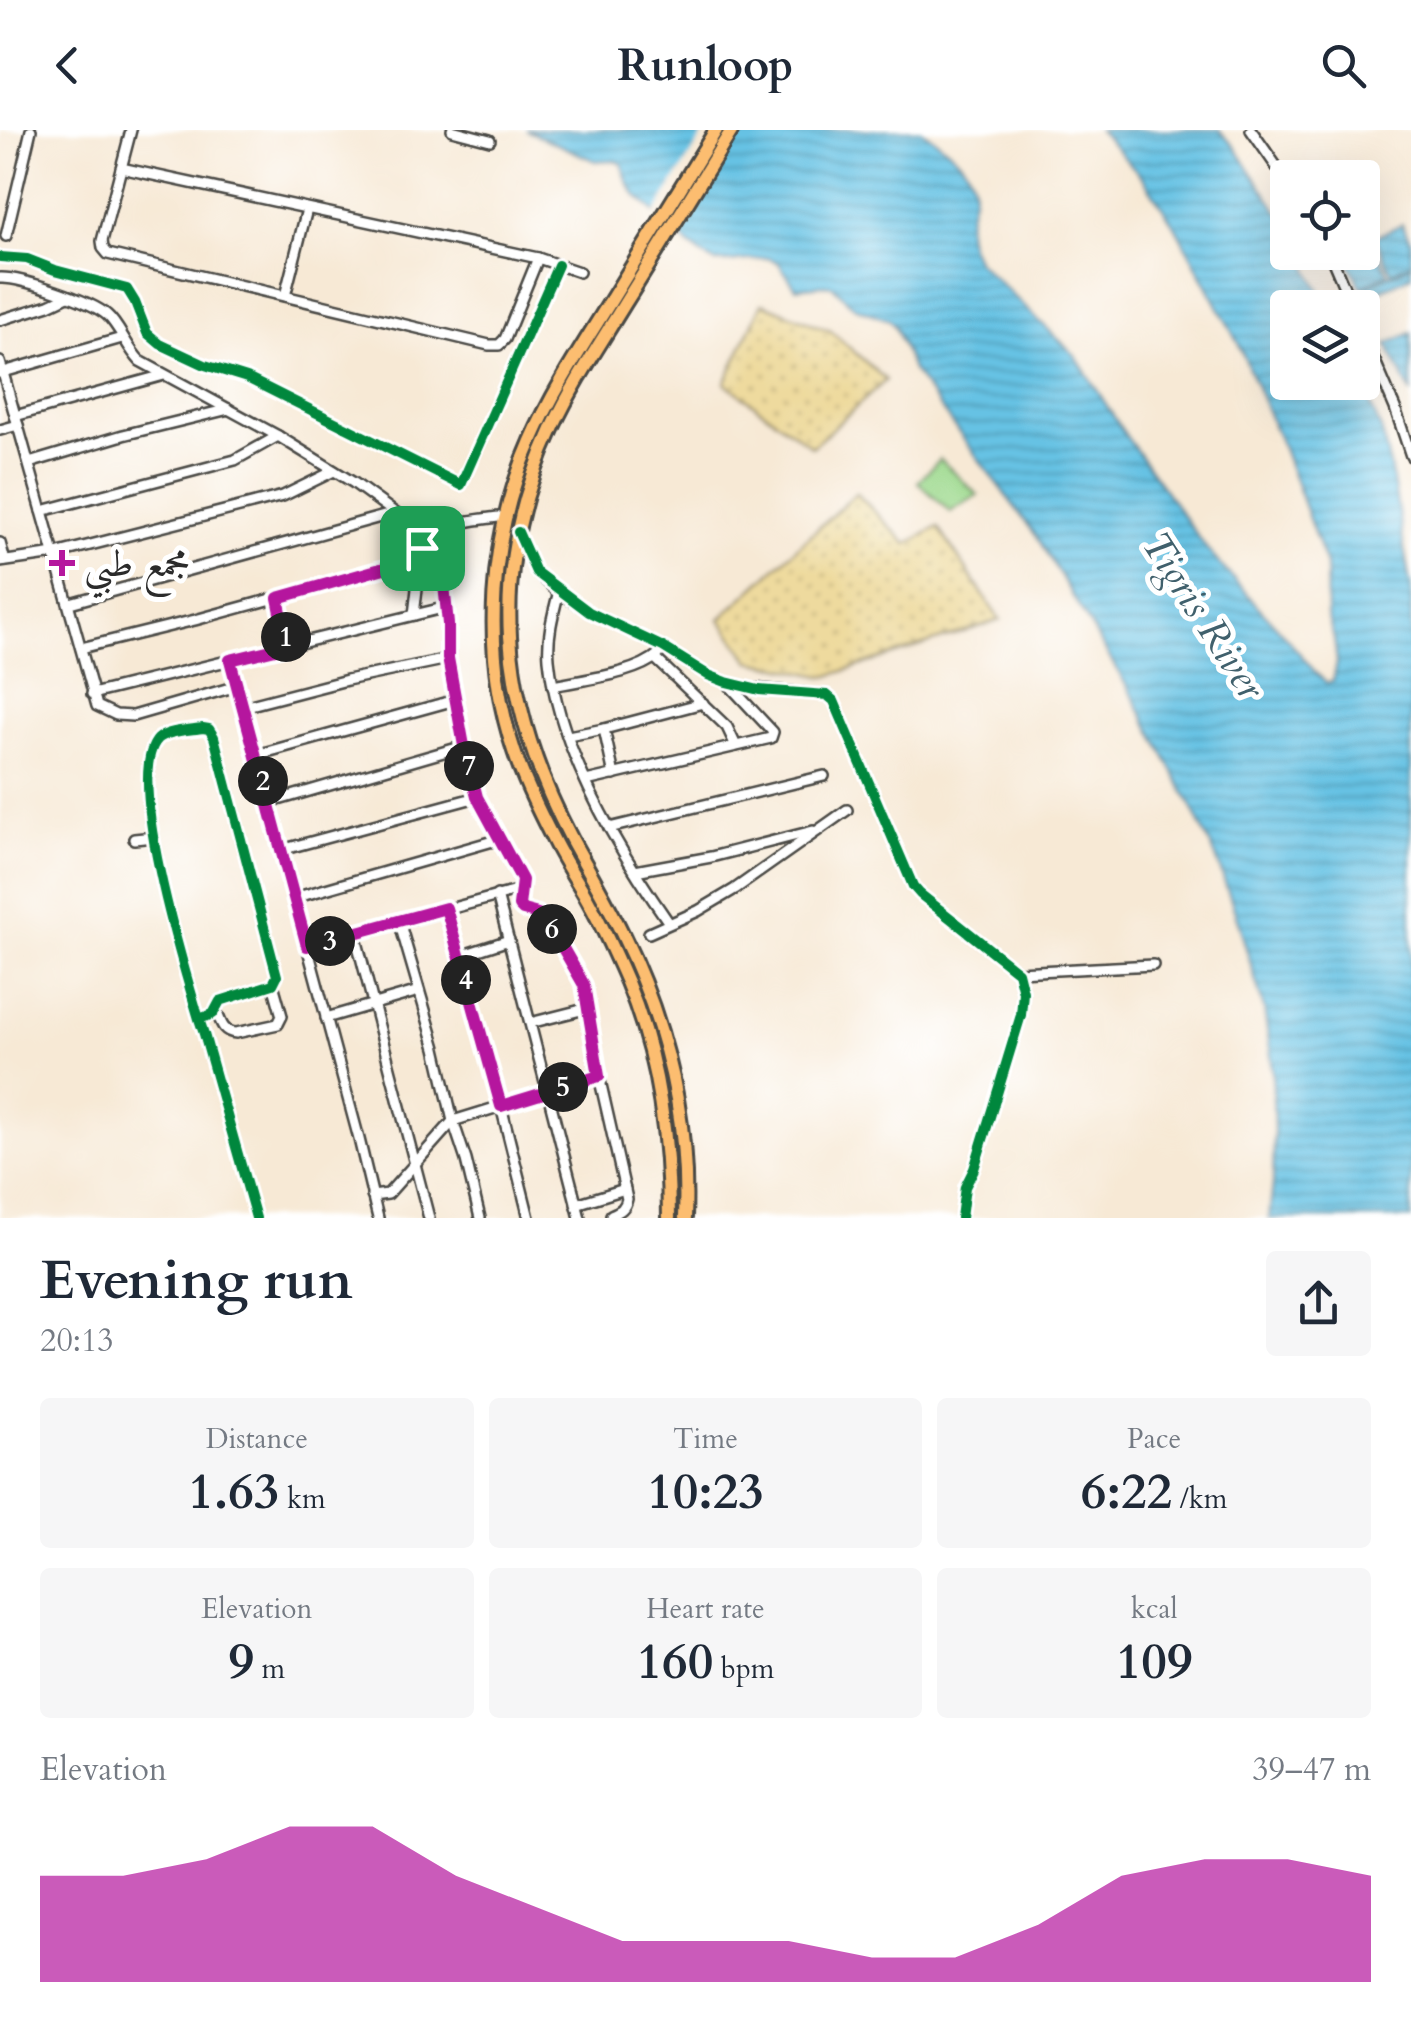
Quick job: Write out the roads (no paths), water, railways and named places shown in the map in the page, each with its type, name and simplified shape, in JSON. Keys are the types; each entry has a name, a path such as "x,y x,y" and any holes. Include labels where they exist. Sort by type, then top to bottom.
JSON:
{"highway":[{"path":"685,1218 680,1114 660,1024 624,936 543,780 522,720 510,627 518,500 530,441 551,400 716,130"},
{"path":"669,1218 664,1130 640,1017 603,931 557,847 514,752 496,664 494,626 507,516 573,387 732,130"}],"street":[{"path":"6,236 31,130"},
{"path":"130,130 102,241 108,254 489,345 499,345 505,339 538,258"},
{"path":"452,130 490,140"},
{"path":"1252,130 1273,160"},
{"path":"121,168 538,258 580,272"},
{"path":"285,296 307,209"},
{"path":"0,257 26,259 127,289 147,333 160,344 247,378 461,485 558,264"},
{"path":"0,278 30,282 107,314 140,361 278,436 431,535"},
{"path":"0,320 50,306 68,296"},
{"path":"122,338 1,369 70,603 92,694 97,706 106,711 133,716 237,686"},
{"path":"1380,373 1411,456"},
{"path":"0,430 17,421 164,375"},
{"path":"28,463 230,409"},
{"path":"42,510 235,460 278,436"},
{"path":"0,544 3,561 54,554 283,496 334,471"},
{"path":"70,603 395,513"},
{"path":"81,648 409,561 431,535 466,522 507,516"},
{"path":"518,532 536,572 589,612 726,682 759,690 827,695 834,701 913,886 1018,972 1023,992 1021,1016 966,1187 961,1218"},
{"path":"422,548 443,575 448,658 477,797 522,880 519,906 548,922 584,985 599,1076 625,1189 626,1206 611,1216"},
{"path":"409,561 417,589 414,615"},
{"path":"560,592 552,620 549,657 568,736 609,828 669,923"},
{"path":"278,598 288,646"},
{"path":"92,694 447,606"},
{"path":"553,686 616,672 655,658 662,647"},
{"path":"243,707 448,658"},
{"path":"655,658 726,726 736,746"},
{"path":"230,660 378,1218"},
{"path":"586,782 772,738 773,732 726,682"},
{"path":"256,754 455,700"},
{"path":"568,736 703,703"},
{"path":"199,1019 213,1014 220,1001 273,984 277,979 214,737 203,728 160,738 155,744 148,783 168,914 256,1218"},
{"path":"604,729 614,775"},
{"path":"268,802 464,746"},
{"path":"609,828 824,776"},
{"path":"281,850 477,797"},
{"path":"649,933 735,889 847,810"},
{"path":"635,871 711,858 821,829"},
{"path":"134,840 154,837"},
{"path":"294,898 500,840"},
{"path":"307,946 520,890"},
{"path":"497,895 580,1218"},
{"path":"446,908 529,1218"},
{"path":"399,921 480,1218"},
{"path":"355,934 429,1218"},
{"path":"460,956 509,940"},
{"path":"1018,972 1153,965"},
{"path":"204,1034 223,1028 236,1033 278,1024 282,1016 273,984"},
{"path":"326,1018 419,991"},
{"path":"530,1022 589,1008"},
{"path":"216,1010 223,1028"},
{"path":"372,1196 388,1194 453,1120 599,1076"},
{"path":"576,1204 625,1189"}],"water":[{"name":"Tigris River","path":"526,130 921,130 930,136 958,158 971,177 974,187 967,230 977,261 1075,355 1126,436 1209,552 1327,683 1333,681 1337,662 1327,615 1326,565 1284,451 1239,345 1176,228 1144,179 1099,130 1219,130 1234,146 1270,199 1270,270 1310,270 1320,290 1270,290 1270,400 1368,400 1382,432 1393,480 1411,590 1411,1218 1269,1218 1273,1184 1272,1062 1264,1009 1216,857 1134,698 1037,537 912,370 895,327 889,320 854,307 833,286 796,288 778,262 768,258 715,262 704,256 635,194 622,164 614,160 595,161"},
{"path":"1402,224 1411,242 1411,263 1391,272 1380,248 1380,235"},
{"path":"1380,258 1388,274 1361,287 1352,270 1380,270"},
{"path":"1411,265 1411,276 1380,290 1364,287"},
{"path":"1411,333 1411,394 1387,344"}],"place":[{"name":"مجمع طبي","path":"62,563"}]}
